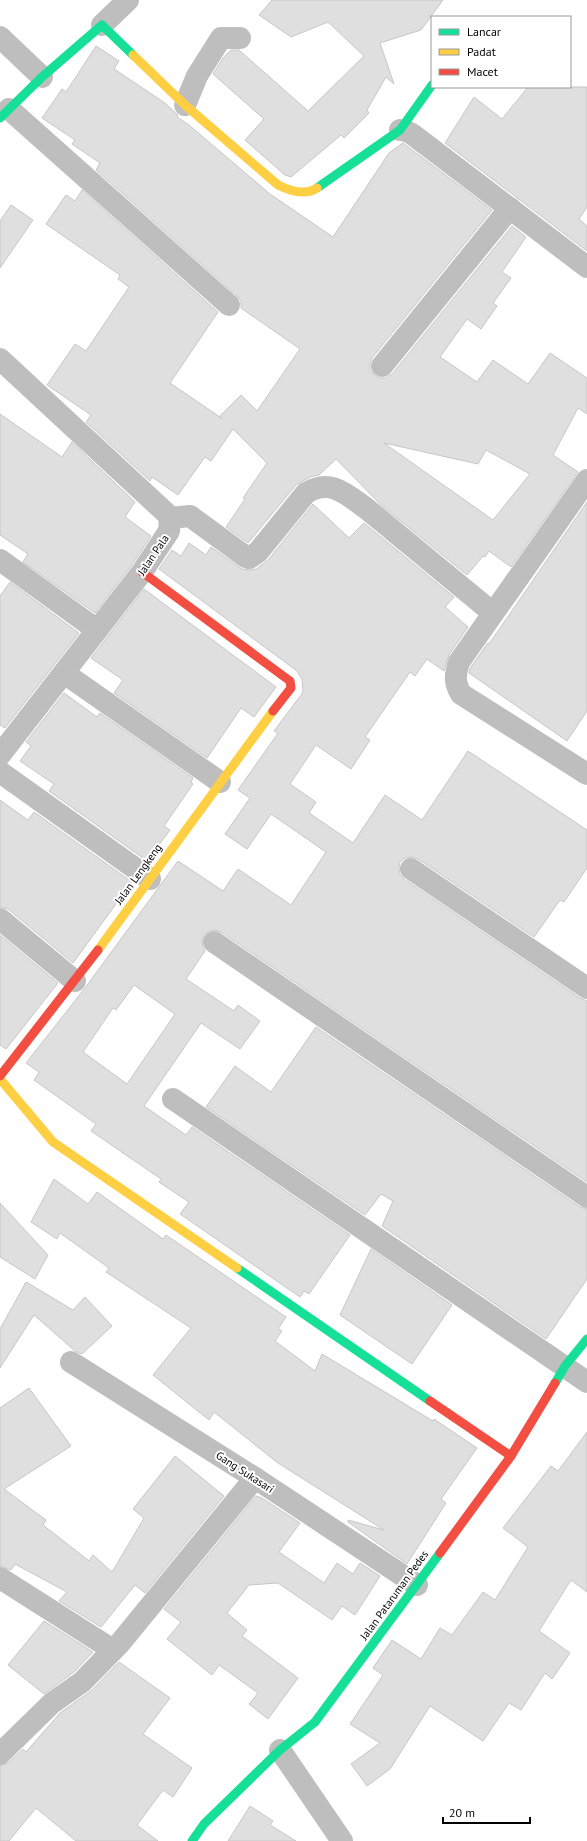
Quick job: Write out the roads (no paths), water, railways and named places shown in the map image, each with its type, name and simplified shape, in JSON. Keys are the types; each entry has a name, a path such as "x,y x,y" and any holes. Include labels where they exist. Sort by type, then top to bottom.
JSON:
{"street":[{"path":"128,0 102,25 42,77 5,113 228,305"},
{"path":"102,25 185,105 278,185 292,192 306,193 315,190 400,130 431,86"},
{"path":"0,37 42,77"},
{"path":"185,105 197,76 221,38 240,38"},
{"path":"400,130 412,134 587,267"},
{"path":"382,366 510,208"},
{"name":"Jalan Pala","path":"0,359 170,518 170,531 142,572 0,755"},
{"path":"584,764 461,694 456,685 455,673 459,662 587,480"},
{"path":"170,518 190,516 249,558 258,552 306,493 316,487 330,486 346,493 367,509 494,613"},
{"path":"0,560 97,630"},
{"name":"Jalan Lengkeng","path":"0,1076 75,981 220,782 291,688 292,684 290,681 142,572"},
{"path":"64,673 220,782"},
{"path":"0,772 150,879"},
{"path":"411,869 587,988"},
{"path":"0,919 75,981"},
{"path":"214,942 587,1197"},
{"path":"0,1079 53,1142 512,1456"},
{"path":"173,1099 587,1382"},
{"name":"Jalan Pataruman Pedes","path":"192,1841 204,1824 280,1750 315,1722 512,1456 565,1366 587,1339"},
{"name":"Gang Sukasari","path":"71,1362 255,1478 417,1585"},
{"path":"0,1754 52,1703 82,1682 112,1650 255,1478"},
{"path":"0,1578 112,1650"},
{"path":"280,1750 342,1841"}]}
